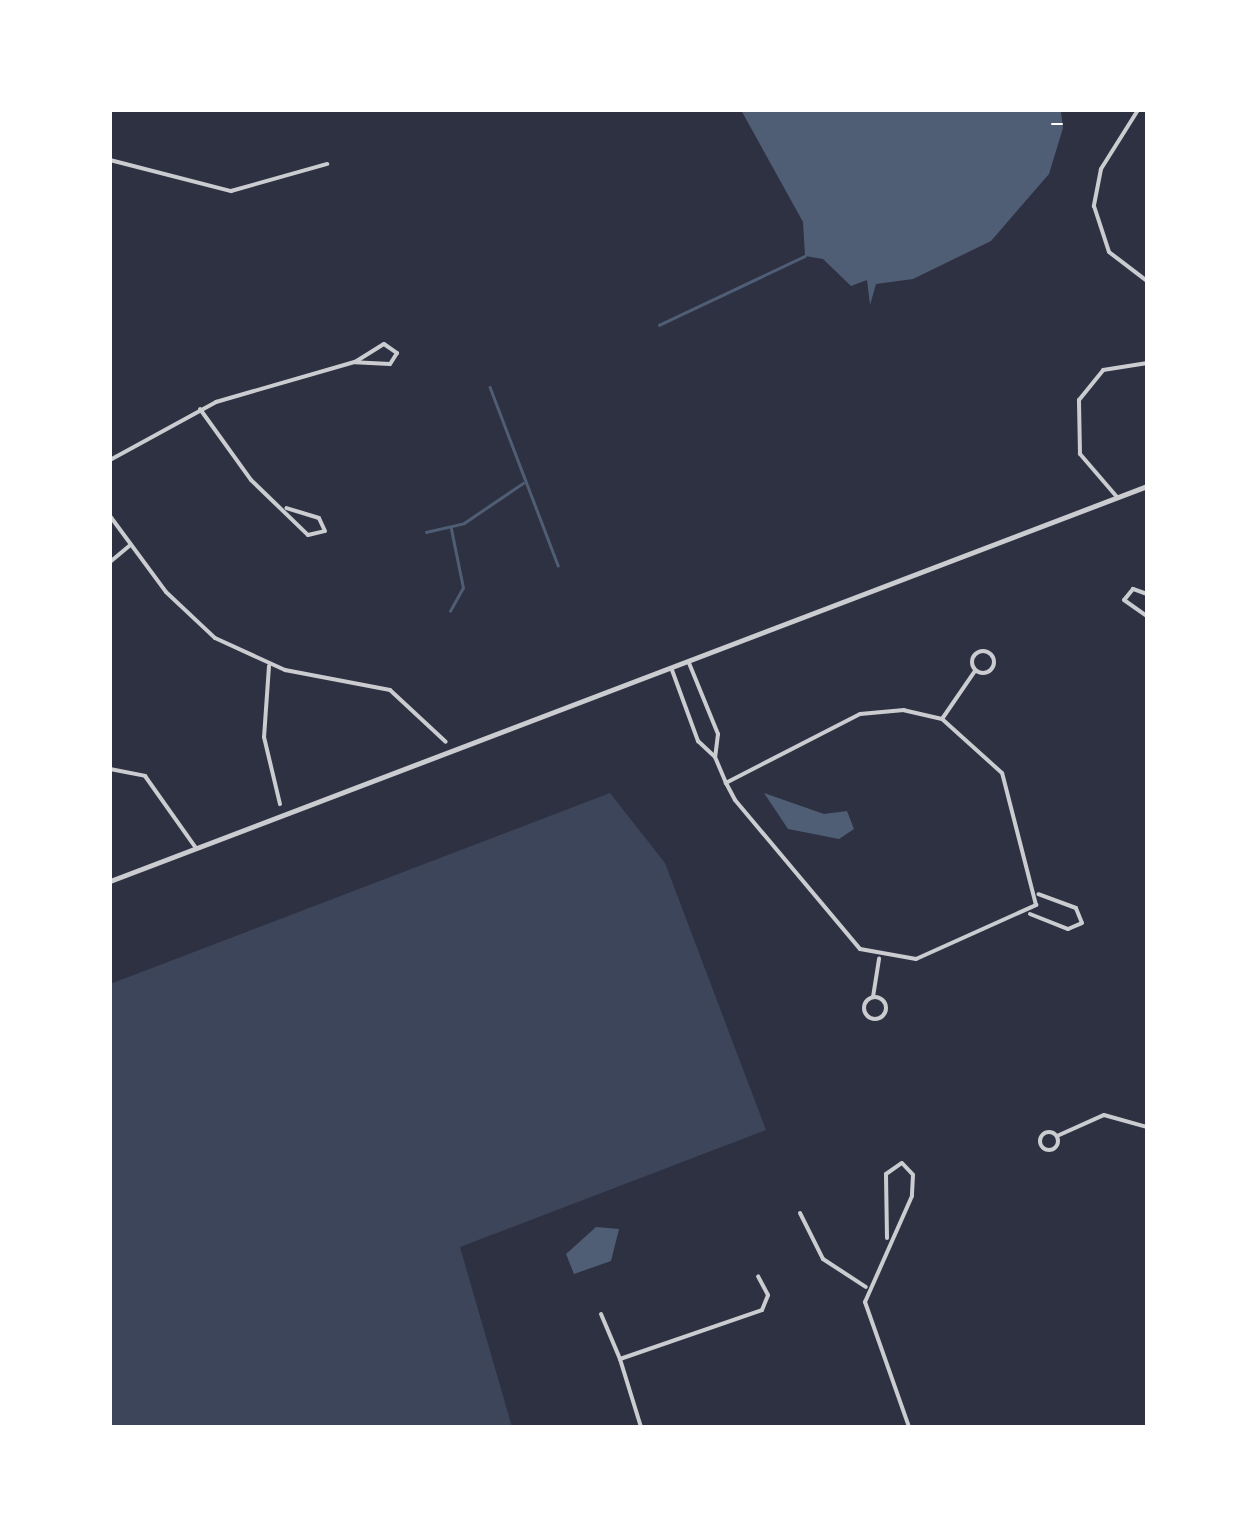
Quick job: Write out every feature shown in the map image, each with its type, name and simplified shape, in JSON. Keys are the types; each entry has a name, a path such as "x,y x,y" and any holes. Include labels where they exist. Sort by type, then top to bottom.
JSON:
{"street":[{"path":"1138,110 1101,169 1094,206 1109,252 1147,281"},
{"path":"110,160 231,192 327,164"},
{"path":"110,460 200,409 355,362 384,344 397,353 386,365 355,362"},
{"path":"1116,498 1080,454 1079,400 1103,370 1146,364"},
{"path":"200,409 251,480 286,508 308,535 325,530 320,518 286,508"},
{"path":"110,881 689,664 1147,486"},
{"path":"110,516 129,546 205,631 269,665 390,690 446,742"},
{"path":"110,562 129,546"},
{"path":"1147,594 1134,589 1124,600 1147,616"},
{"path":"942,719 975,670 974,655 990,654 991,669 975,670"},
{"path":"689,664 718,734 716,757 726,783 848,939 878,958 916,959 1030,914 1068,930 1082,922 1076,908 1038,894"},
{"path":"269,665 264,737 280,804"},
{"path":"672,670 698,741 716,757"},
{"path":"726,783 785,761 855,716 900,710 942,719 1002,773 1038,894 1030,914"},
{"path":"110,769 145,776 196,848"},
{"path":"873,997 885,1008 874,1018 864,1008 873,997 878,958"},
{"path":"1057,1136 1101,1115 1146,1124"},
{"path":"887,1238 886,1174 902,1163 914,1188 866,1287 875,1349 909,1427"},
{"path":"800,1212 824,1259 866,1287"},
{"path":"620,1359 762,1310 768,1295 758,1276"},
{"path":"601,1314 620,1359 640,1427"}],"path":[{"path":"1052,124 1062,124"}],"shaded area":[{"path":"741,110 1044,110 1061,112 1063,128 1049,174 991,241 913,279 876,284 870,305 867,280 851,286 823,259 805,256 803,222"},
{"path":"610,793 665,863 766,1130 460,1247 512,1427 110,1427 110,984"},
{"path":"764,793 824,814 847,811 854,829 839,839 788,829"},
{"path":"596,1227 619,1229 611,1261 574,1274 566,1254"}],"waterway":[{"path":"659,325 805,256"},
{"path":"490,387 558,565"},
{"path":"426,532 464,523 523,483"},
{"path":"450,611 463,588 451,529"}]}
